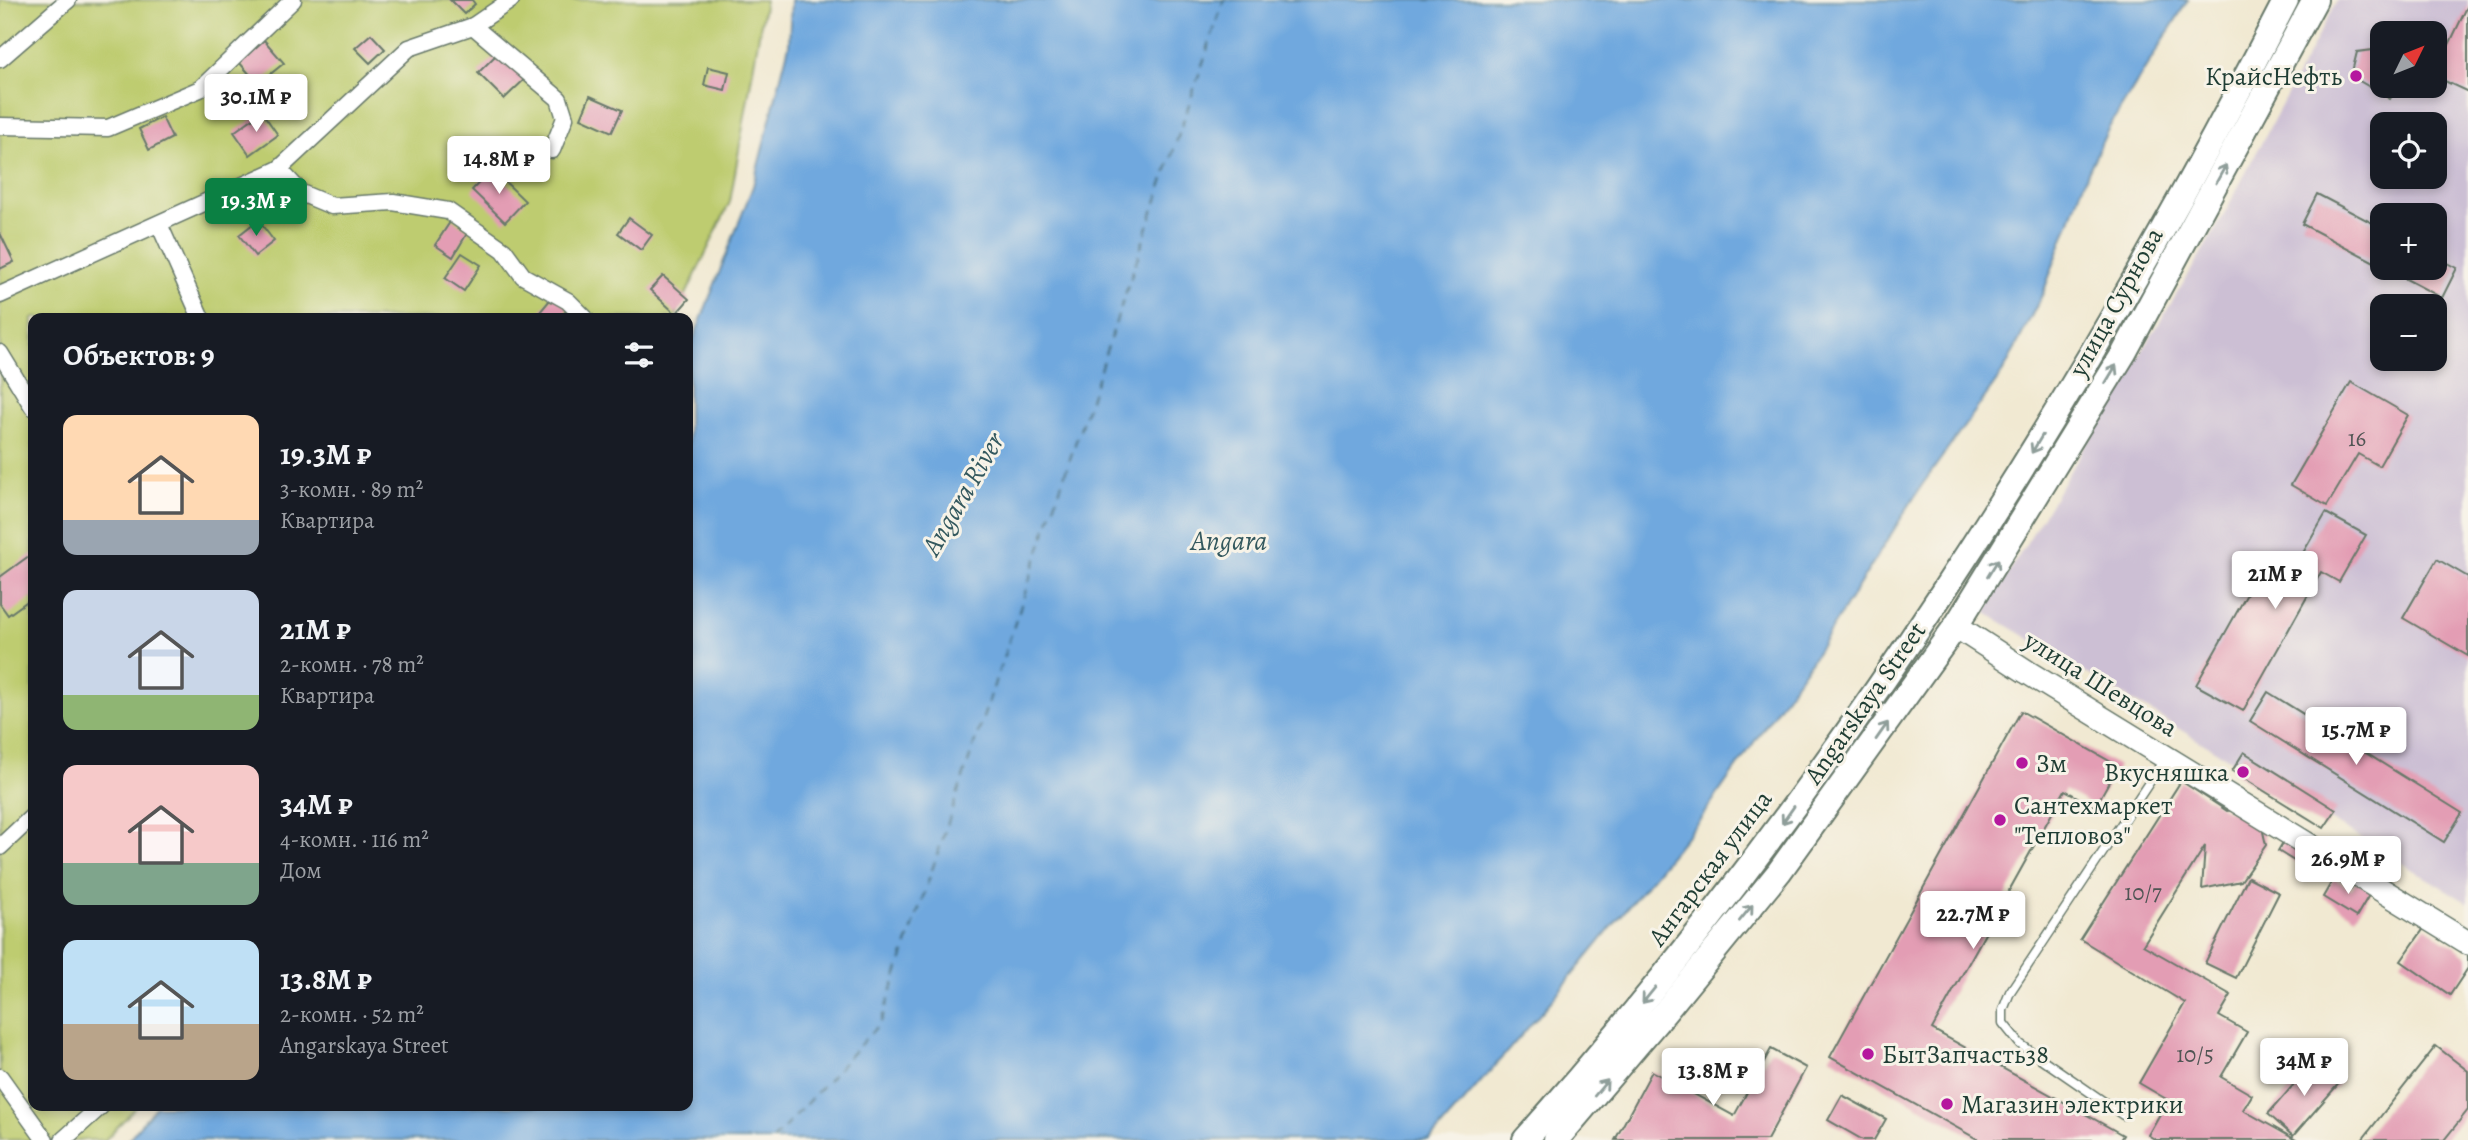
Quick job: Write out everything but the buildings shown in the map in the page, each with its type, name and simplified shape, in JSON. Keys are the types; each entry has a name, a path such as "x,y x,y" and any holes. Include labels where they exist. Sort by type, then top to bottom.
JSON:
{"main road":[{"name":"улица Сурнова","path":"1926,619 2097,346 2239,91 2286,0"},
{"name":"улица Сурнова","path":"1956,626 2124,352 2315,0"},
{"name":"Ангарская улица","path":"1525,1140 1647,997 1754,863 1926,619"},
{"name":"улица Шевцова","path":"1956,626 2166,758 2467,940"},
{"name":"Angarskaya Street","path":"1560,1139 1779,872 1956,626"}],"street":[{"path":"0,59 68,0"},
{"path":"0,126 108,128 200,89 293,0"},
{"path":"0,295 279,169 409,48 473,26 511,0"},
{"path":"473,26 559,99 565,118 552,150"},
{"path":"279,169 301,193 332,206 393,202 448,211 504,250 523,276 568,301 580,313"},
{"path":"159,224 199,313"},
{"path":"0,353 28,399"},
{"path":"0,847 28,821"},
{"path":"0,1077 45,1140"},
{"path":"63,1140 96,1111"}],"lane":[{"path":"2123,1115 2020,1044 2003,1023 2003,1010 2010,992 2166,758"}],"shaded area":[{"path":"2337,0 2468,0 2468,903 1985,612 2216,229"}],"green space":[{"path":"0,0 765,0 730,202 677,313 28,313 28,1111 132,1111 105,1140 0,1140"}],"water":[{"name":"Angara","path":"791,0 2188,0 2108,129 2088,172 2043,293 2003,372 1922,485 1815,655 1701,818 1547,1006 1430,1140 128,1140 152,1111 693,1111 693,340 753,186 789,45"}],"ferry route":[{"path":"773,1140 881,1022 1224,0"}],"place":[{"name":"КрайсНефть","path":"2356,76"},
{"name":"Зм","path":"2022,763"},
{"name":"Вкусняшка","path":"2243,772"},
{"name":"Сантехмаркет \"Тепловоз\"","path":"2000,820"},
{"name":"БытЗапчасть38","path":"1868,1054"},
{"name":"Магазин электрики","path":"1947,1104"}],"water label":[{"name":"Angara River","path":"963,494"}]}
